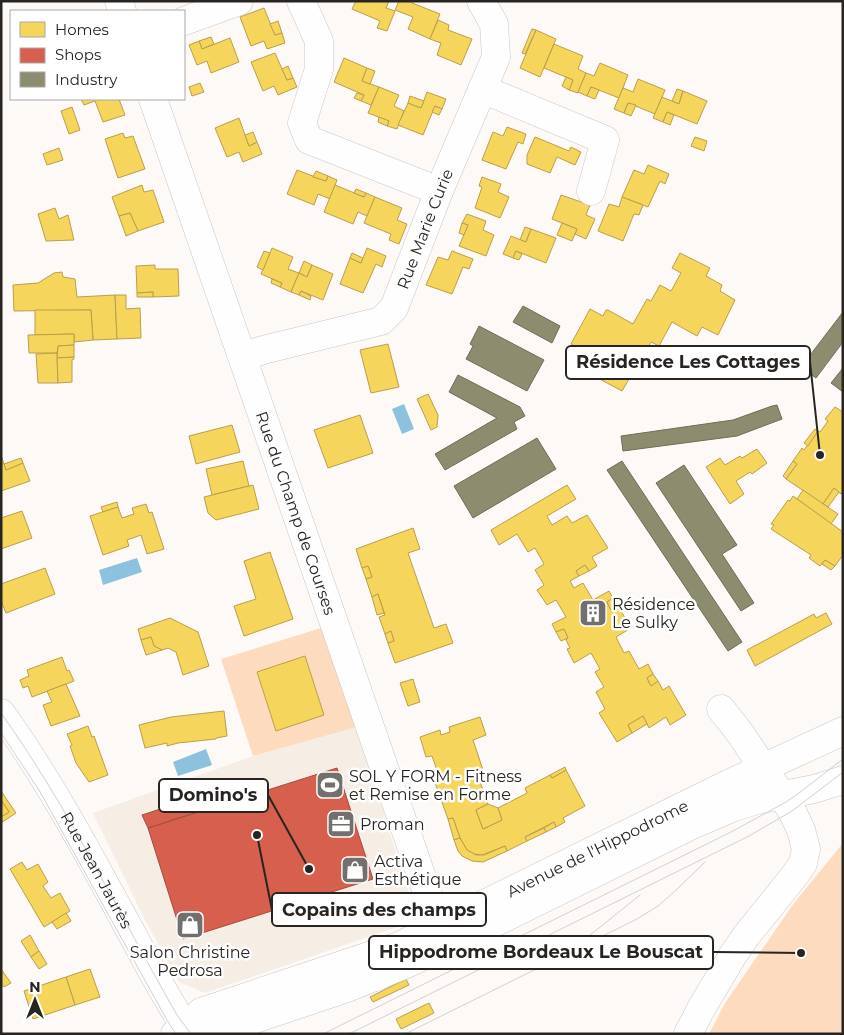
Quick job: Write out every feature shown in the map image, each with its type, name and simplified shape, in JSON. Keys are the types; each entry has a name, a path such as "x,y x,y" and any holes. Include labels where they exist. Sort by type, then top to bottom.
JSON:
{"street":[{"path":"185,21 239,1"},
{"path":"301,1 320,41 320,69 302,123 309,140 439,191"},
{"name":"Rue Marie Curie","path":"242,357 263,350 381,321 394,308 439,191 496,57 494,24 481,1"},
{"path":"482,89 605,140 591,191"},
{"name":"Rue du Champ de Courses","path":"153,100 440,926"},
{"path":"688,1034 733,955 803,863 806,849 801,830 792,811 740,733 721,709"},
{"name":"Rue Jean Jaurès","path":"1,713 48,783 167,998 194,1033"},
{"name":"Avenue de l'Hippodrome","path":"194,1033 201,1012 399,946 689,803 843,731"},
{"name":"Avenue de l'Hippodrome","path":"194,1033 347,988 376,977 472,934 690,826 734,807 756,800 814,789 843,780"},
{"path":"376,977 437,938 440,934 440,926 449,931 472,934"}],"shaded area":[{"path":"322,628 357,727 253,756 221,659"},
{"path":"357,727 410,897 397,927 205,993 179,982 146,922 93,813 253,756"},
{"path":"843,843 843,1034 709,1034 725,1003 794,903"}],"water":[{"path":"404,404 414,429 402,434 392,409"},
{"path":"137,558 142,572 103,585 99,570"},
{"path":"206,749 212,765 178,776 173,762"}],"building: Homes":[{"path":"356,1 389,1 386,8 395,11 387,31 377,28 380,21 352,9"},
{"path":"399,1 412,1 412,3 440,14 430,39 408,29 413,17 395,10"},
{"path":"264,8 275,35 282,33 285,43 267,49 264,41 251,46 240,17"},
{"path":"438,20 449,25 448,30 472,39 461,65 437,55 441,43 430,39"},
{"path":"278,21 282,33 275,35 270,24"},
{"path":"532,29 536,30 525,54 522,53"},
{"path":"536,30 556,39 540,77 520,68"},
{"path":"211,37 214,44 202,49 199,41"},
{"path":"230,38 239,62 211,73 207,61 197,65 189,45 199,41 202,49"},
{"path":"554,44 583,56 578,69 586,73 578,93 569,90 573,80 544,68"},
{"path":"275,53 287,80 293,78 297,87 278,95 274,86 263,91 251,62"},
{"path":"344,58 367,68 362,81 379,87 371,105 361,101 364,95 334,82"},
{"path":"600,63 628,75 619,98 591,87 587,96 578,92 586,73 594,76"},
{"path":"288,66 293,78 287,80 282,69"},
{"path":"367,68 375,71 370,84 362,81"},
{"path":"566,77 573,80 569,90 562,86"},
{"path":"638,79 665,90 655,114 628,103 624,113 614,109 623,88 633,92"},
{"path":"200,83 204,92 192,96 189,87"},
{"path":"379,87 399,95 394,106 404,111 397,129 387,126 389,121 368,113"},
{"path":"591,87 599,90 595,99 587,96"},
{"path":"677,89 683,91 679,104 672,101"},
{"path":"683,91 707,101 697,124 667,112 663,122 653,118 662,97 679,104"},
{"path":"427,92 446,99 442,109 435,106 423,135 398,125 408,103 421,108"},
{"path":"357,93 364,95 361,101 354,98"},
{"path":"410,96 424,101 421,108 408,103"},
{"path":"82,100 119,100 125,115 103,122 95,101 84,105"},
{"path":"628,103 636,105 631,116 624,113"},
{"path":"435,106 442,109 439,115 432,112"},
{"path":"72,107 80,130 69,134 61,111"},
{"path":"667,112 674,115 670,125 663,122"},
{"path":"379,117 389,121 387,126 378,122"},
{"path":"239,118 249,146 257,142 262,154 243,162 239,152 227,157 215,128"},
{"path":"507,127 526,134 523,144 518,142 506,169 482,160 493,132 503,136"},
{"path":"253,132 257,142 249,146 245,135"},
{"path":"123,133 125,138 133,136 145,169 118,178 105,139"},
{"path":"535,137 569,151 571,147 581,152 575,165 557,157 550,173 527,164 527,155"},
{"path":"695,137 707,141 704,151 691,146"},
{"path":"59,148 63,160 47,165 43,154"},
{"path":"648,165 669,174 665,184 660,181 648,207 622,197 634,170 644,174"},
{"path":"297,170 326,181 328,176 337,180 330,199 318,194 314,205 287,194"},
{"path":"316,171 328,176 326,181 313,177"},
{"path":"482,177 501,184 498,192 509,197 500,218 475,208 482,187 479,186"},
{"path":"142,185 144,192 153,190 164,222 138,231 130,213 119,216 112,197"},
{"path":"335,185 364,197 366,193 375,197 367,216 358,212 353,224 324,212"},
{"path":"356,189 366,193 364,197 354,193"},
{"path":"561,195 590,205 586,215 595,219 586,239 575,234 577,229 552,219"},
{"path":"375,197 402,208 397,220 407,224 399,244 389,240 391,234 364,223"},
{"path":"622,197 643,205 639,215 634,214 623,241 598,231 609,204 619,207"},
{"path":"55,208 59,219 68,215 74,240 46,241 38,214"},
{"path":"130,213 138,231 126,236 119,216"},
{"path":"467,214 486,221 483,230 494,235 486,256 459,246 468,225 462,223"},
{"path":"462,223 468,225 464,235 459,233"},
{"path":"562,223 577,229 572,241 557,235"},
{"path":"525,227 531,229 526,242 520,240"},
{"path":"531,229 556,238 546,263 516,251 513,258 503,254 511,236 526,242"},
{"path":"272,248 293,257 288,269 299,273 291,292 280,287 282,283 261,274"},
{"path":"367,248 386,256 382,267 376,264 363,293 340,284 350,258 361,263"},
{"path":"264,251 270,253 263,270 257,267"},
{"path":"452,251 473,259 469,269 463,267 452,294 426,285 438,257 448,260"},
{"path":"516,251 522,254 519,260 513,258"},
{"path":"352,253 363,258 361,263 350,258"},
{"path":"680,253 710,268 706,276 722,285 720,291 735,300 718,335 702,327 697,336 672,322 659,346 651,342 641,360 633,355 625,369 632,374 622,391 596,377 602,364 595,360 592,365 583,360 587,353 571,344 590,309 603,316 606,310 608,310 633,324 647,299 651,301 660,285 671,291 681,273 672,268"},
{"path":"304,261 312,265 307,277 299,273"},
{"path":"155,265 155,269 178,269 179,296 153,297 153,292 137,293 136,266"},
{"path":"312,265 333,274 323,300 301,291 299,295 291,292 299,273 307,277"},
{"path":"62,272 63,277 75,279 77,297 115,295 117,339 93,340 91,310 14,311 13,285 38,283 54,273"},
{"path":"272,279 282,283 280,287 271,283"},
{"path":"301,291 311,296 310,300 299,295"},
{"path":"153,292 153,297 137,297 137,293"},
{"path":"115,295 126,295 126,309 140,308 141,338 117,339"},
{"path":"35,310 91,310 93,340 74,342 74,334 35,335"},
{"path":"74,334 74,345 58,346 57,353 29,353 28,335"},
{"path":"388,344 399,387 371,393 360,350"},
{"path":"74,345 74,357 57,358 58,346"},
{"path":"57,353 58,383 38,383 36,354"},
{"path":"74,357 72,360 72,382 58,383 57,358"},
{"path":"428,394 438,415 437,427 431,430 417,399"},
{"path":"835,407 843,412 843,491 841,494 834,488 823,504 786,479 797,464 793,461 802,448 804,450 818,431 820,432 828,421 825,419"},
{"path":"360,415 373,453 328,468 314,430"},
{"path":"232,425 240,452 196,464 189,436"},
{"path":"815,429 818,431 808,446 804,443"},
{"path":"757,449 767,463 752,474 750,472 736,481 744,494 730,504 706,467 720,458 725,465"},
{"path":"1,455 6,470 23,463 30,481 1,491"},
{"path":"21,458 23,463 6,470 4,464"},
{"path":"243,461 249,486 212,495 206,469"},
{"path":"793,461 797,464 786,479 783,476"},
{"path":"253,485 259,509 216,520 208,513 204,497"},
{"name":"Résidence Le Sulky","path":"567,485 576,499 547,516 552,525 567,516 572,523 587,515 608,548 592,557 597,566 589,571 585,565 576,571 579,576 570,581 574,588 583,583 593,600 609,591 613,598 607,602 611,610 618,606 631,628 616,637 624,653 629,651 639,669 648,664 653,674 647,678 651,686 658,681 663,690 669,686 686,715 670,725 666,717 649,728 643,716 628,725 632,733 617,742 599,713 605,709 596,692 604,687 595,672 600,669 591,653 574,663 567,649 570,648 564,629 556,632 552,624 566,617 556,600 547,605 537,590 544,585 535,570 544,564 535,548 528,552 517,534 499,545 491,530"},
{"path":"834,488 839,492 828,507 823,504"},
{"path":"803,490 838,514 831,524 797,499"},
{"path":"793,496 843,532 843,555 835,566 825,560 820,566 809,558 811,555 771,529 774,525 771,524"},
{"path":"117,502 118,507 103,512 101,507"},
{"path":"146,504 149,513 152,512 164,549 147,554 141,535 127,540 129,546 103,555 90,516 118,507 122,518 134,514 132,508"},
{"path":"22,511 32,538 1,549 1,518"},
{"path":"413,528 420,549 408,553 434,628 446,624 453,643 395,663 388,643 394,641 391,631 385,634 379,617 385,615 378,594 372,597 366,579 372,577 368,566 362,568 356,549"},
{"path":"270,552 293,619 244,636 234,606 256,599 244,561"},
{"path":"825,560 835,566 831,570 822,564"},
{"path":"585,565 589,571 579,576 576,571"},
{"path":"368,566 372,577 366,579 362,568"},
{"path":"45,568 55,594 6,613 1,601 1,584"},
{"path":"378,594 384,613 377,615 372,597"},
{"path":"613,598 618,606 611,610 607,602"},
{"path":"826,613 832,624 755,666 747,650 814,614 816,618"},
{"path":"170,618 198,632 209,666 183,675 176,652 168,648 162,650 154,646 151,637 141,640 138,629"},
{"path":"564,629 568,638 561,641 556,632"},
{"path":"391,631 394,641 388,643 385,634"},
{"path":"151,637 154,646 162,650 146,655 141,640"},
{"path":"305,656 324,715 276,731 257,672"},
{"path":"62,657 67,671 69,670 74,681 32,697 28,686 23,688 20,680 29,676 27,670"},
{"path":"653,674 658,681 651,686 647,678"},
{"path":"413,679 420,702 408,706 400,683"},
{"path":"66,684 80,716 51,726 43,705 52,702 47,691"},
{"path":"224,711 227,736 167,746 167,743 145,748 139,725 171,717"},
{"path":"643,716 647,724 632,733 628,725"},
{"path":"480,717 486,735 473,740 484,773 478,776 488,804 476,810 483,829 502,820 498,808 527,793 525,788 550,775 552,778 566,770 585,806 563,818 565,822 556,827 554,822 525,837 527,841 507,851 505,846 482,855 474,854 467,850 460,838 453,818 448,819 434,780 440,779 432,756 426,757 420,737 440,730 441,735 450,732 449,727"},
{"path":"88,726 92,737 94,736 108,775 89,782 76,763 70,746 72,745 67,734"},
{"path":"565,767 566,770 552,778 550,775"},
{"path":"1,791 16,813 1,823 1,817 9,812 1,800"},
{"path":"1,800 9,812 1,817"},
{"path":"488,804 498,808 502,820 483,829 476,810"},
{"path":"453,818 460,838 454,840 448,819"},
{"path":"554,822 556,827 546,832 544,828"},
{"path":"544,828 546,832 527,841 525,837"},
{"path":"460,838 467,850 476,855 484,855 505,846 507,851 483,862 472,861 462,856 458,851 454,840"},
{"path":"22,862 27,870 38,864 48,882 43,886 51,898 60,893 70,911 44,927 10,869"},
{"path":"66,913 71,921 57,929 52,922"},
{"path":"30,935 39,951 31,957 21,941"},
{"path":"39,951 47,964 39,969 31,957"},
{"path":"1,969 11,983 4,987 1,984"},
{"path":"90,969 100,997 75,1005 66,977"},
{"path":"66,977 75,1005 33,1019 24,991"},
{"path":"406,979 409,985 373,1002 370,997"},
{"path":"429,1003 434,1013 401,1029 396,1019"}],"building: Shops":[{"path":"337,768 373,879 183,939 148,828"},
{"path":"245,781 250,795 148,828 142,815"}],"building: Industry":[{"path":"523,306 560,326 552,343 513,322"},
{"path":"843,312 843,342 816,378 801,367"},
{"path":"479,326 544,360 527,391 466,359 473,346 470,344"},
{"path":"843,368 843,392 831,383"},
{"path":"458,375 520,407 525,416 514,422 517,429 445,470 435,454 497,418 449,392"},
{"path":"777,405 782,419 737,436 623,451 621,436 733,420"},
{"path":"537,438 556,469 473,518 454,486"},
{"path":"622,461 742,642 728,651 607,470"},
{"path":"684,465 737,545 722,554 754,603 741,611 656,483"}],"tram line":[{"path":"1,713 49,786 177,1015 191,1034"},
{"path":"1,733 39,790 176,1034"},
{"path":"323,1034 733,831 786,802 843,759"},
{"path":"349,1034 749,836 792,811 843,772"},
{"path":"405,1034 637,919 658,906 705,862"},
{"path":"584,940 640,895"}],"place":[{"name":"Résidence Les Cottages","path":"820,455"},
{"name":"Résidence Le Sulky","path":"593,613"},
{"name":"SOL Y FORM - Fitness et Remise en Forme","path":"330,785"},
{"name":"Proman","path":"341,824"},
{"name":"Copains des champs","path":"257,835"},
{"name":"Domino's","path":"309,869"},
{"name":"Activa Esthétique","path":"355,870"},
{"name":"Salon Christine Pedrosa","path":"190,925"},
{"name":"Hippodrome Bordeaux Le Bouscat","path":"801,953"}]}
